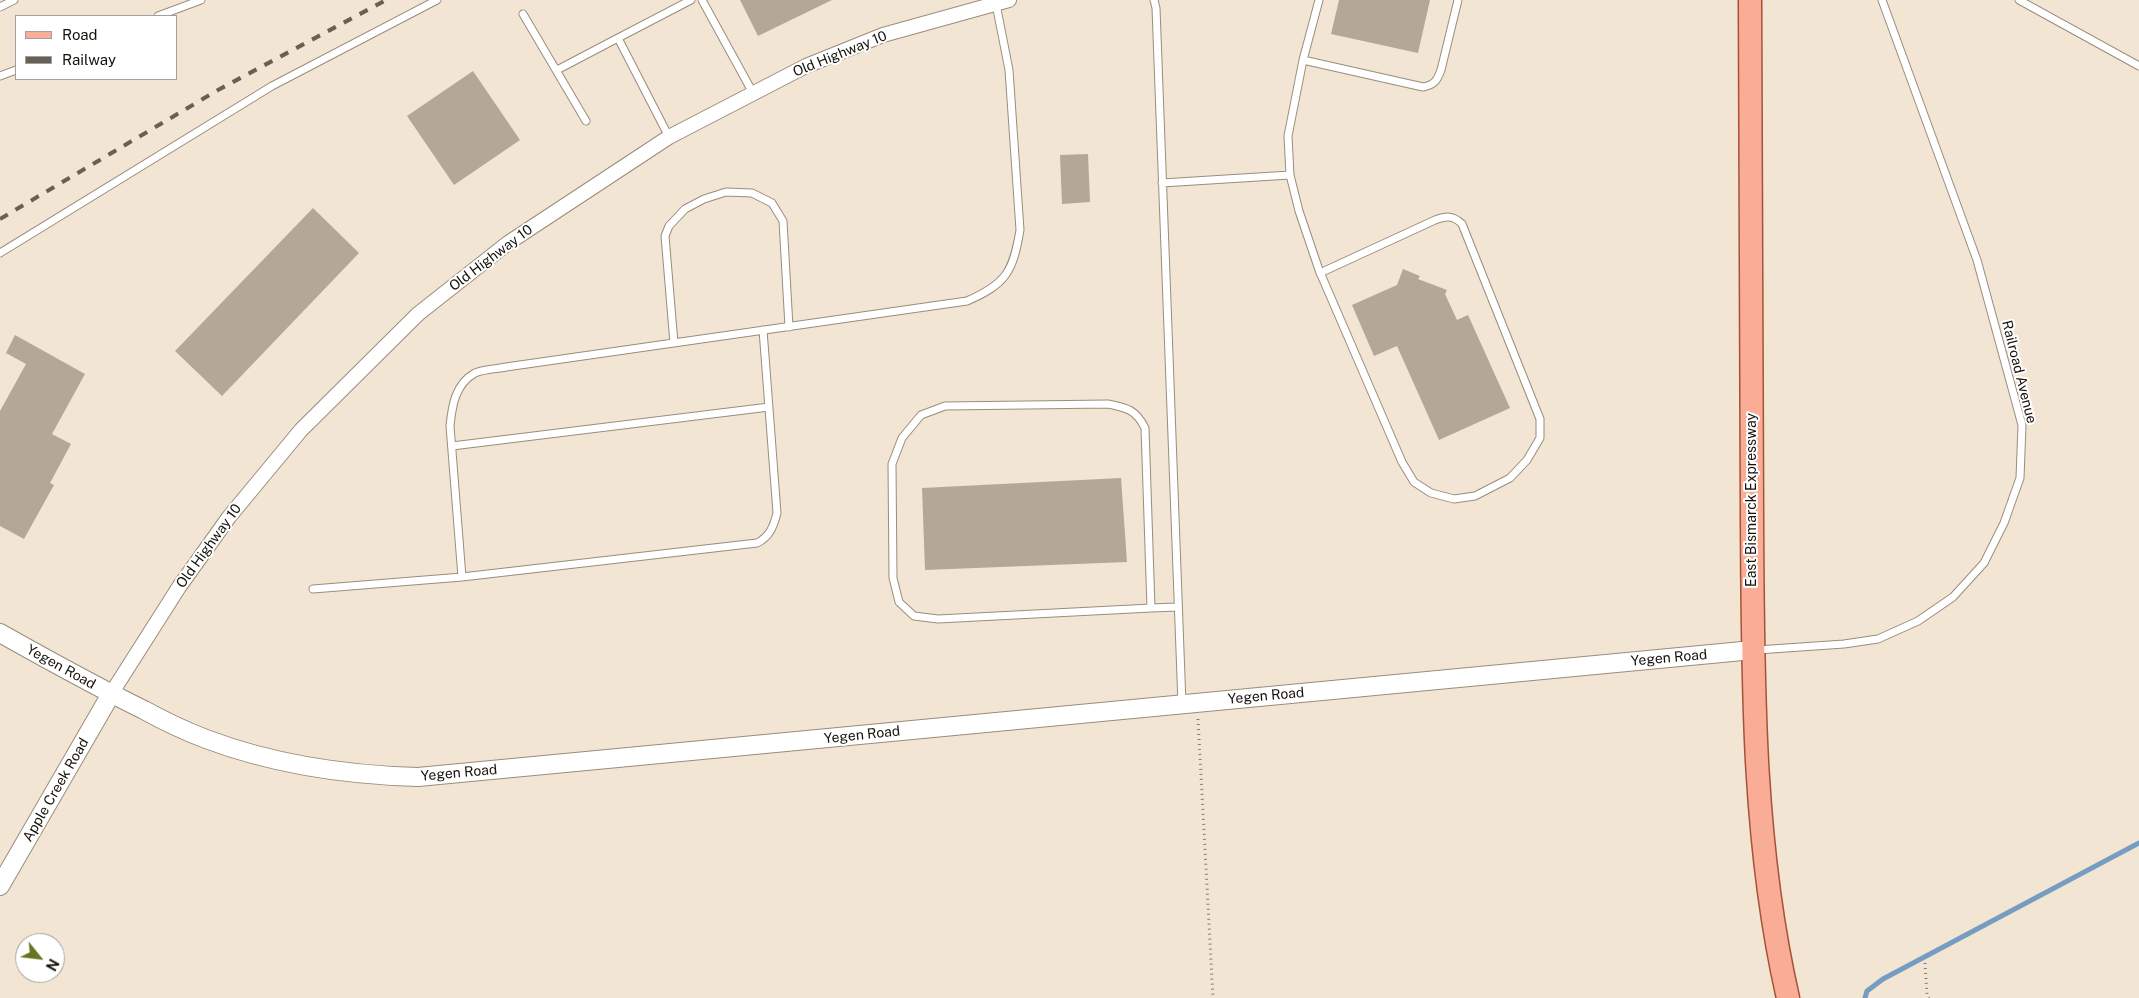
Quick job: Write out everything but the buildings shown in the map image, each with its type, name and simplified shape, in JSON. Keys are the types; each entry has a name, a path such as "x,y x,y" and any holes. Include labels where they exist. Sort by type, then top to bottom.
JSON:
{"main road":[{"name":"East Bismarck Expressway","path":"1750,0 1753,650 1763,837 1772,912 1788,998"}],"street":[{"name":"Old Highway 10","path":"111,694 179,586 229,516 308,423 418,314 501,249 669,137 806,66 883,36 1002,2"},
{"name":"Yegen Road","path":"0,634 111,694 188,732 229,747 293,764 362,774 418,777 1753,650"},
{"name":"Apple Creek Road","path":"0,886 111,694"}],"lane":[{"path":"0,7 14,0"},
{"path":"161,15 201,0"},
{"path":"0,253 272,86 437,0"},
{"path":"557,70 691,0"},
{"path":"702,0 753,93"},
{"path":"1154,0 1156,8 1178,607 1189,703"},
{"path":"1319,0 1303,60 1288,136 1290,175 1299,211 1320,273 1402,462 1414,482 1431,493 1454,499 1475,496 1510,478 1527,460 1540,438 1540,419 1462,224 1452,217 1443,217 1320,273"},
{"path":"1303,60 1423,87 1432,85 1438,80 1458,0"},
{"name":"Railroad Avenue","path":"1753,650 1844,644 1878,639 1918,621 1953,596 1984,563 2004,523 2020,478 2022,425 1977,260 1882,0"},
{"path":"2019,0 2139,66"},
{"path":"462,577 450,426 457,391 476,373 516,365 967,301 990,291 1004,279 1016,254 1020,230 1009,70 1002,2"},
{"path":"523,14 586,121"},
{"path":"618,38 669,137"},
{"path":"0,76 15,70"},
{"path":"1162,183 1290,175"},
{"path":"674,343 665,236 669,226 685,209 704,199 726,192 752,193 772,203 783,222 789,327"},
{"path":"314,589 462,577 757,543 769,534 777,512 763,330"},
{"path":"1151,608 1145,428 1138,415 1125,407 1108,404 945,406 921,415 902,438 892,464 893,578 899,602 914,616 938,619 1178,607"},
{"path":"452,446 769,407"}],"path":[{"path":"1189,703 1213,998"},
{"path":"1925,963 1928,998"}],"waterway":[{"path":"1865,998 1867,991 1883,979 2139,843"}],"railway":[{"path":"0,219 218,90 386,0"}]}
